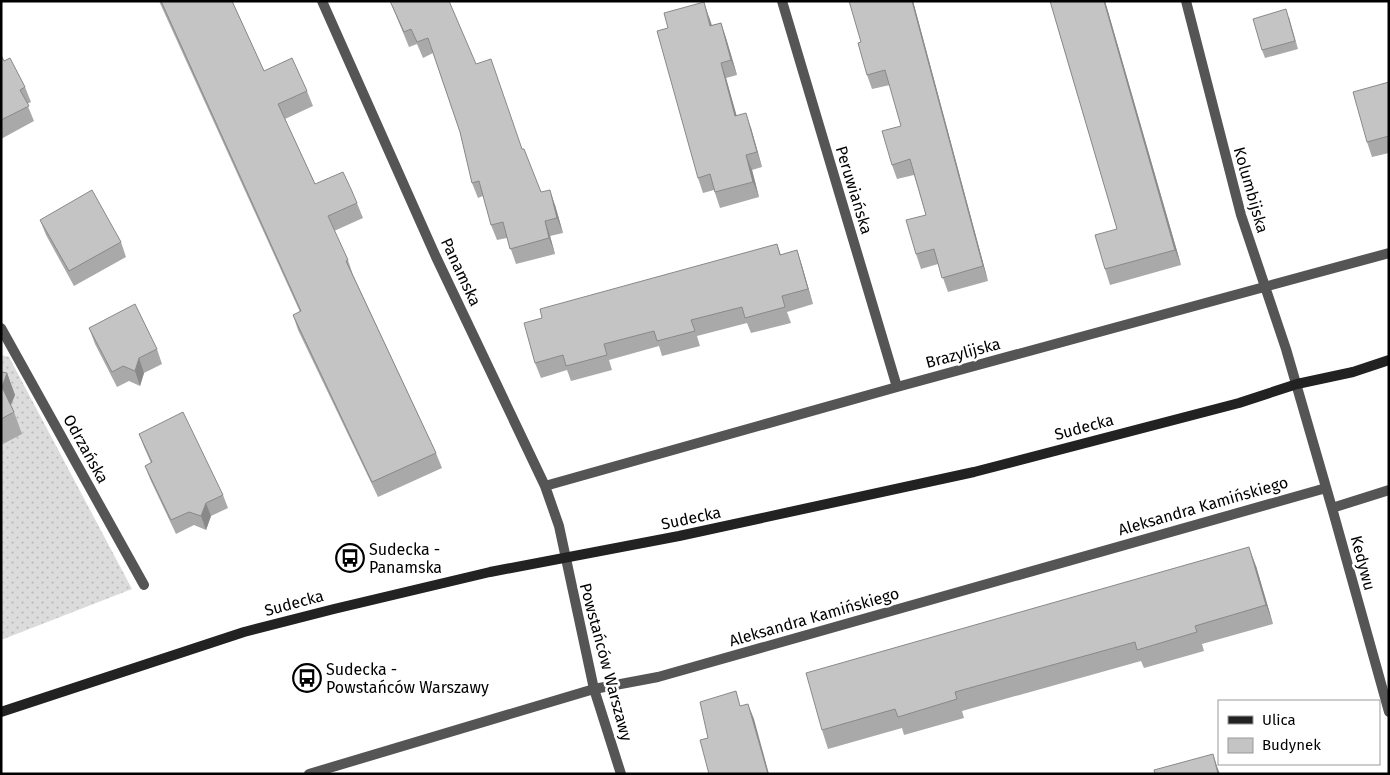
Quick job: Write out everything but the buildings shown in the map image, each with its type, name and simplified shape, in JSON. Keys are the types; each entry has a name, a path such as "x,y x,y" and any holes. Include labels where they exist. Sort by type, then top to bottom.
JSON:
{"street":[{"name":"Panamska","path":"322,1 436,257 546,486 559,526 564,558"},
{"name":"Peruwiańska","path":"782,1 897,387"},
{"name":"Kolumbijska","path":"1186,1 1241,215 1297,384"},
{"name":"Brazylijska","path":"546,486 897,387 1389,253"},
{"name":"Odrzańska","path":"1,328 144,585"},
{"name":"Sudecka","path":"1,712 244,632 490,572 679,536 974,472 1239,403 1297,384 1353,372 1389,360"},
{"path":"1297,384 1332,508 1389,490"},
{"name":"Aleksandra Kamińskiego","path":"309,774 594,689 658,677 1326,488"},
{"name":"Kedywu","path":"1332,508 1389,712"},
{"name":"Powstańców Warszawy","path":"564,558 594,689 621,774"}],"shaded area":[{"path":"1,355 9,357 132,589 1,640"}],"place":[{"name":"Sudecka - Panamska","path":"350,558"},
{"name":"Sudecka - Powstańców Warszawy","path":"307,678"}]}
